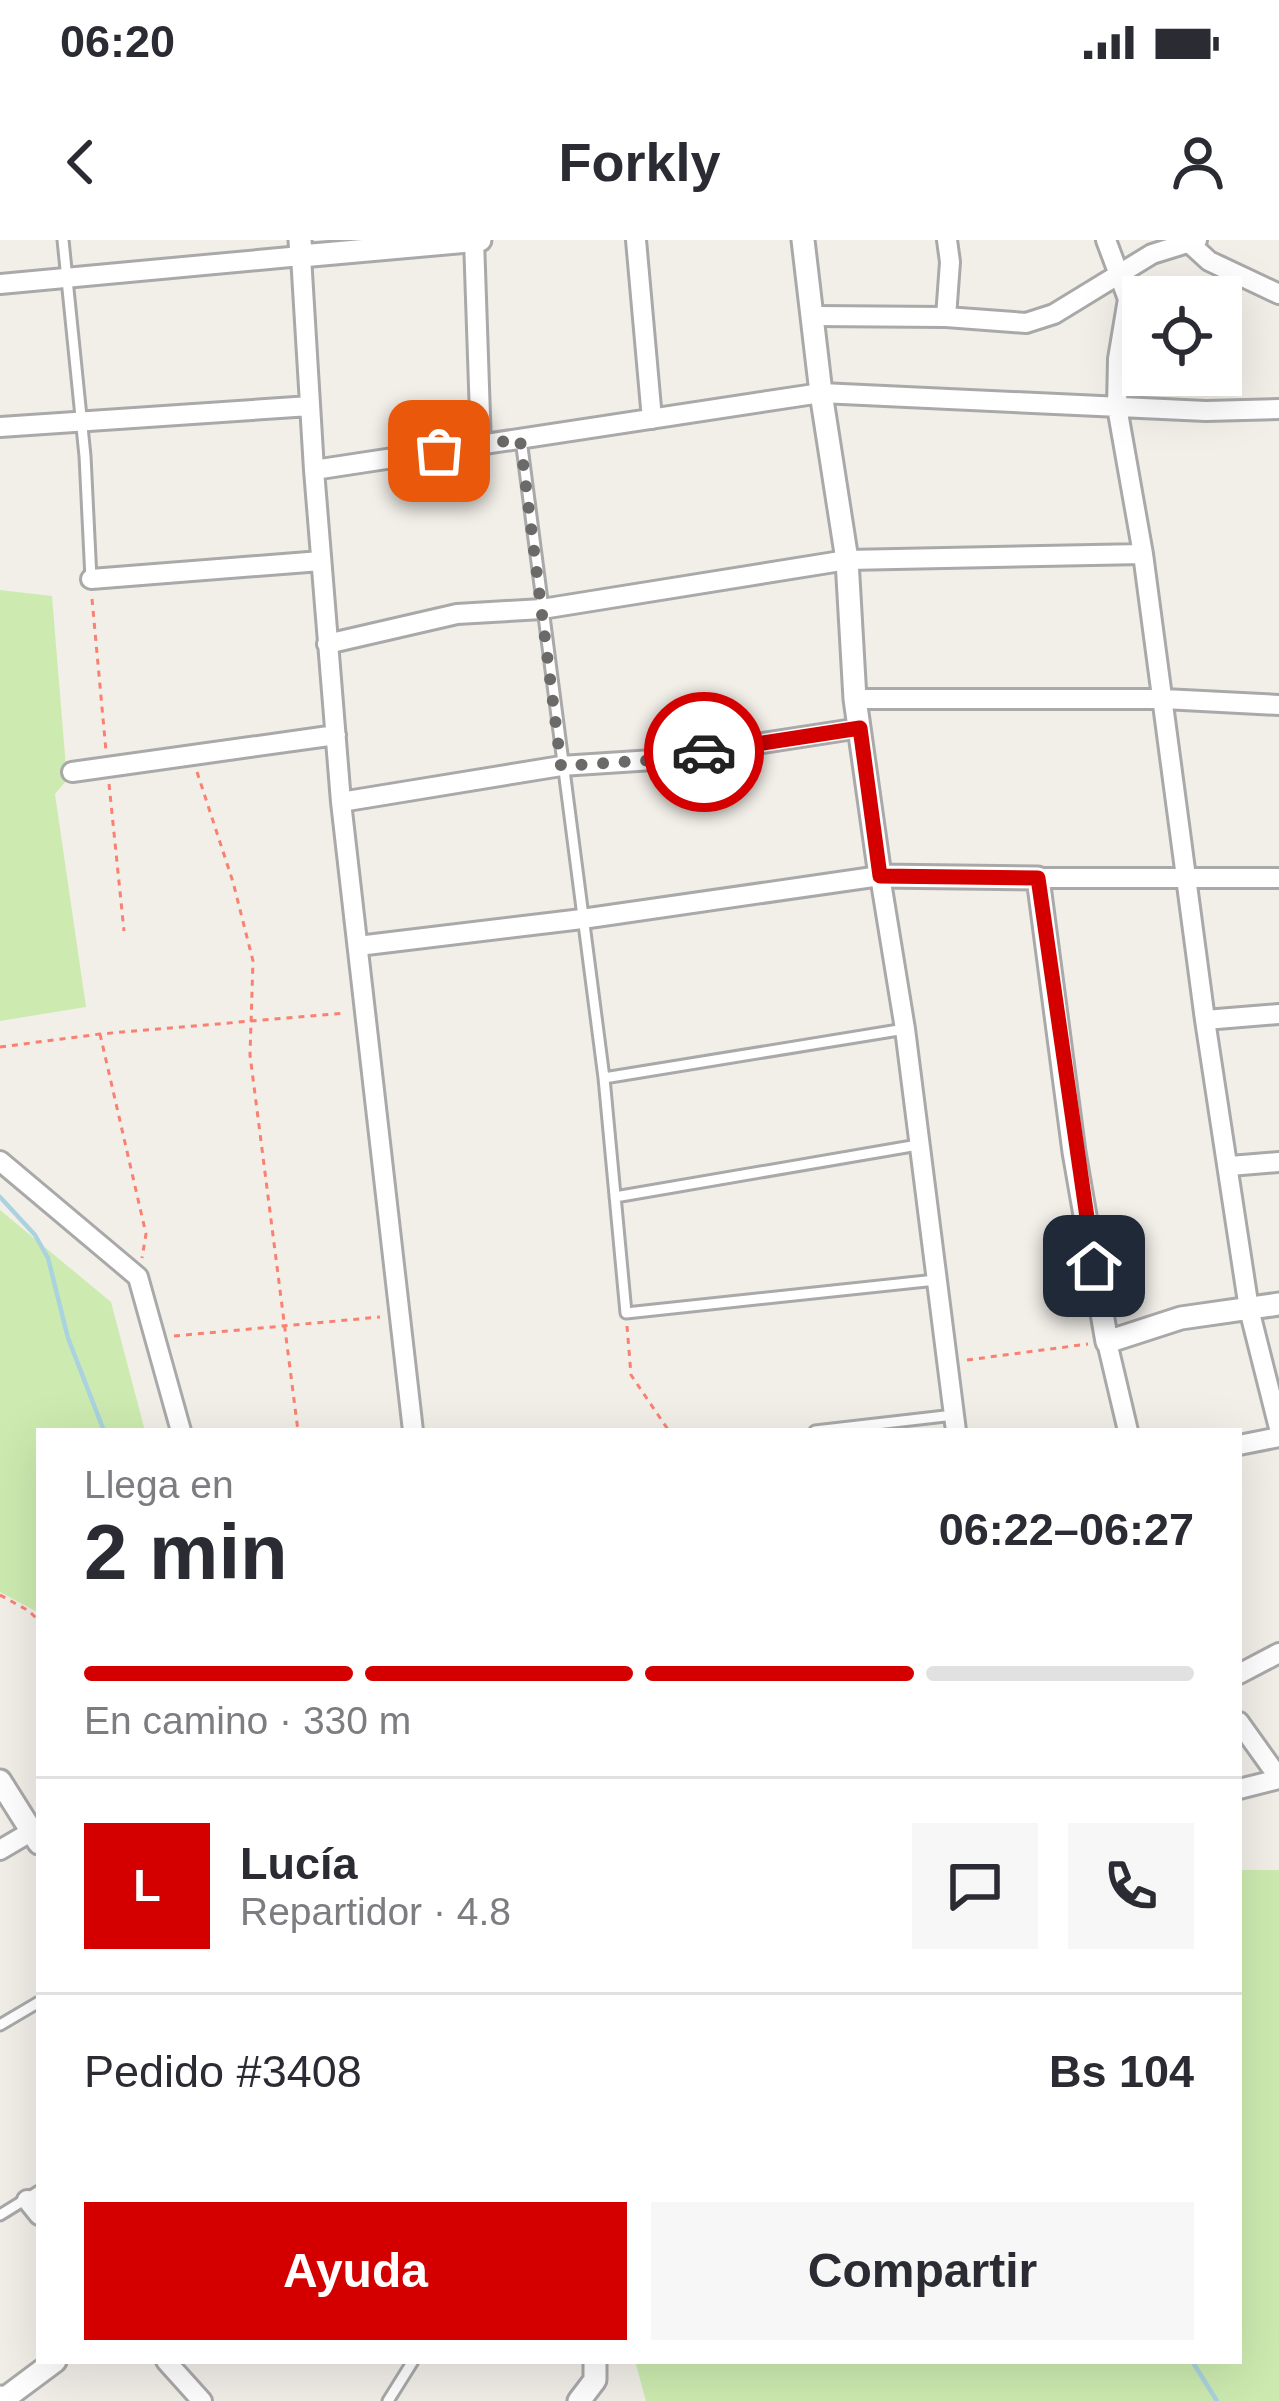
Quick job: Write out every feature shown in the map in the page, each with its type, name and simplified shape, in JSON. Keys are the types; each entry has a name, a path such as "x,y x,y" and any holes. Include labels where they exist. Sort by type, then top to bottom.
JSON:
{"street":[{"path":"0,284 301,248 476,240 481,445"},
{"path":"636,240 652,419"},
{"path":"803,240 848,560 855,699 905,1029 954,1423"},
{"path":"946,317 947,240"},
{"path":"1106,240 1128,299 1118,358 1117,407 1144,554 1205,1020 1249,1309 1279,1428"},
{"path":"812,316 1026,323 1054,314 1152,254 1190,242 1209,261 1279,294"},
{"path":"301,248 341,802 413,1428"},
{"path":"314,470 821,393 1279,410"},
{"path":"0,427 310,406"},
{"path":"327,644 457,614 542,609 848,560 1144,554"},
{"path":"91,579 321,561"},
{"path":"855,699 1164,699 1279,705"},
{"path":"341,802 561,766 653,760 860,728"},
{"path":"72,772 335,735"},
{"path":"358,946 880,876 1279,878"},
{"path":"1038,878 1074,1152 1107,1342 1127,1428"},
{"path":"1205,1020 1279,1014"},
{"path":"0,1161 138,1277 180,1428"},
{"path":"1230,1166 1279,1162"},
{"path":"1107,1342 1181,1318 1279,1304"},
{"path":"1242,1444 1279,1437"},
{"path":"1242,1672 1279,1653"},
{"path":"1242,1726 1279,1779 1242,1788"},
{"path":"0,1781 36,1833"},
{"path":"0,1850 36,1834"},
{"path":"3,2399 51,2364"},
{"path":"169,2364 202,2401"},
{"path":"579,2401 595,2380 595,2364"}],"lane":[{"path":"63,240 82,423 91,579"},
{"path":"520,439 604,1078 626,1312 936,1280"},
{"path":"604,1078 905,1029"},
{"path":"615,1196 918,1145"},
{"path":"866,1428 954,1423"},
{"path":"0,2025 36,2004"},
{"path":"0,2215 35,2202"},
{"path":"388,2401 411,2364"}],"path":[{"path":"191,755 233,882 253,961 250,1055 298,1428"},
{"path":"0,1047 365,1011"},
{"path":"100,1034 146,1234 138,1277"},
{"path":"626,1312 631,1375 667,1428"},
{"path":"153,1338 400,1316"},
{"path":"947,1363 1107,1342"},
{"path":"0,1595 36,1618"}],"green space":[{"path":"0,590 52,596 67,780 55,794 86,1007 0,1021"},
{"path":"0,1210 111,1302 144,1428 36,1428 36,1611 0,1592"},
{"path":"1242,1870 1279,1870 1279,2401 646,2401 636,2364 1242,2364"}],"waterway":[{"path":"0,1197 35,1235 48,1258 68,1338 103,1428"},
{"path":"1194,2364 1217,2401"}],"way so far":[{"path":"439,451 520,439 561,766 704,752"}],"route":[{"path":"704,752 860,728 880,876 1038,878 1094,1266"}]}
